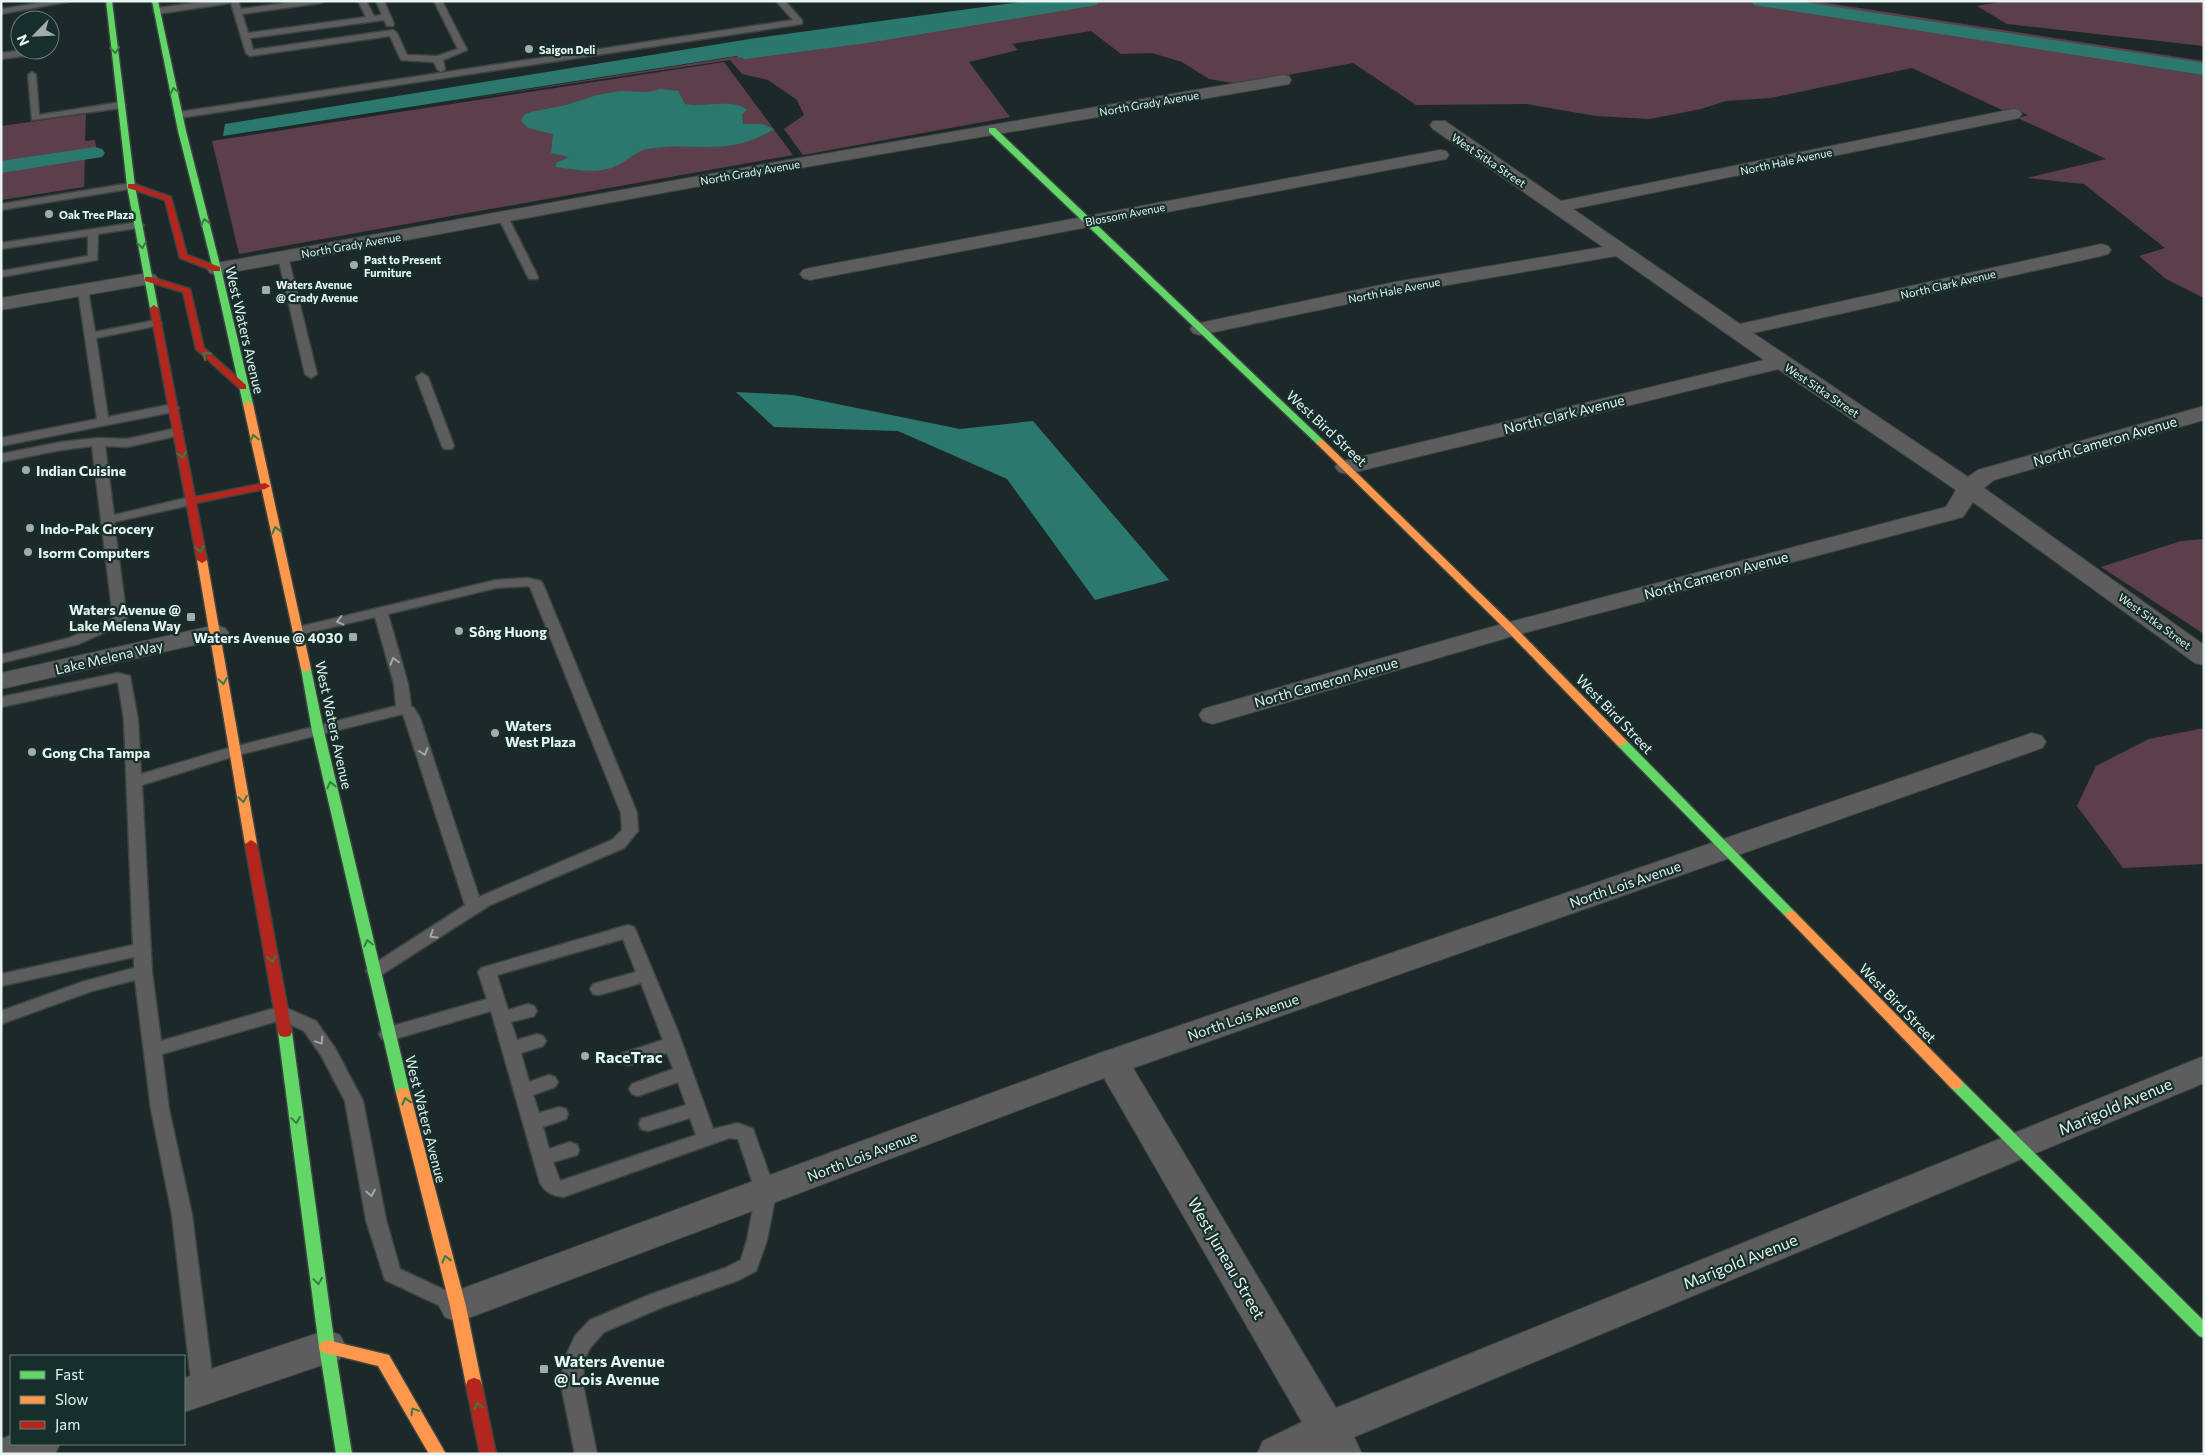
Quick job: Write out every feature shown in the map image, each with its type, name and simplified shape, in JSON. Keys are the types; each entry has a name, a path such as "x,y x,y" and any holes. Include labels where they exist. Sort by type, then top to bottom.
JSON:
{"main road":[{"path":"110,1 131,186 216,633 234,751 282,1014 327,1347 344,1454"},
{"name":"West Waters Avenue","path":"156,6 179,115 299,631 318,731 375,971 388,1034 458,1306 488,1454"},
{"name":"West Bird Street","path":"992,130 1089,220 1200,330 1346,467 1511,629 2017,1147 2204,1331"},
{"path":"131,186 168,198 182,256 216,269"},
{"path":"148,279 187,291 200,349 243,387"},
{"path":"190,502 265,486"},
{"path":"327,1347 383,1360 438,1454"}],"street":[{"name":"North Grady Avenue","path":"216,269 992,130 1283,80"},
{"name":"North Hale Avenue","path":"1558,207 2013,114"},
{"name":"West Sitka Street","path":"1439,126 1781,362 1969,488 2204,657"},
{"name":"Blossom Avenue","path":"810,274 1440,155"},
{"name":"North Hale Avenue","path":"1200,330 1395,288 1620,250"},
{"name":"North Clark Avenue","path":"1736,331 2101,250"},
{"path":"1,304 148,279"},
{"name":"North Clark Avenue","path":"1346,467 1781,362"},
{"name":"North Cameron Avenue","path":"1212,715 1511,629 1955,512 1969,488 1986,475 2204,413"},
{"name":"Lake Melena Way","path":"1,681 216,633"},
{"name":"North Lois Avenue","path":"458,1306 766,1193 1112,1062 2032,742"},
{"name":"West Juneau Street","path":"1112,1062 1334,1442"},
{"name":"Marigold Avenue","path":"1277,1454 1334,1442 2017,1147 2204,1069"},
{"path":"193,1392 327,1347"},
{"path":"10,1454 37,1445"}],"lane":[{"path":"1,12 27,5 68,1"},
{"path":"156,6 229,1"},
{"path":"234,1 250,53 393,33"},
{"path":"238,12 321,1"},
{"path":"362,1 370,19"},
{"path":"380,1 404,58 438,59 463,50 438,1"},
{"path":"179,115 799,22 780,1"},
{"path":"245,36 387,17"},
{"path":"438,59 443,75"},
{"path":"32,75 35,118 121,105"},
{"path":"1,207 131,186"},
{"path":"503,217 533,277"},
{"path":"1,246 139,224"},
{"path":"1,274 94,258 93,232"},
{"path":"283,257 311,374"},
{"path":"83,290 103,422"},
{"path":"90,336 156,324"},
{"path":"422,377 448,446"},
{"path":"1,442 173,408"},
{"path":"1,458 61,446 98,442 127,443 177,432"},
{"path":"1,659 74,642 120,620 98,442"},
{"path":"108,520 190,502"},
{"path":"299,631 496,584 528,582 536,584 629,813 630,831 618,844 515,887 474,908 375,971"},
{"path":"380,611 401,684 404,709"},
{"path":"1,702 118,677 125,680 131,720 143,972 160,1109 182,1215 193,1392"},
{"path":"134,782 234,751 404,709 409,711 413,718 474,908"},
{"path":"586,1454 572,1384 574,1360 582,1342 597,1326 656,1301 732,1274 749,1264 758,1240 766,1193 746,1134 738,1130 563,1189 555,1188 550,1183 500,1010 487,972 628,931 673,1044 707,1139"},
{"path":"1,980 142,950"},
{"path":"1,1018 88,986 143,972"},
{"path":"599,988 646,975"},
{"path":"388,1034 500,1010 528,1011"},
{"path":"153,1050 282,1014 310,1026 329,1053 354,1101 376,1220 392,1274 458,1306"},
{"path":"511,1049 537,1042"},
{"path":"629,1058 673,1044"},
{"path":"638,1089 683,1073"},
{"path":"523,1091 549,1082"},
{"path":"648,1124 696,1109"},
{"path":"532,1123 559,1114"},
{"path":"543,1158 570,1150"}],"shaded area":[{"path":"1027,1 1089,1 223,136 225,124 756,38"},
{"path":"1089,1 1814,1 2204,61 2204,298 2166,279 2139,256 2165,248 2084,184 2027,178 2106,159 2018,118 2028,115 2014,109 2004,111 1912,68 1771,98 1726,101 1701,109 1650,119 1596,116 1526,104 1416,105 1353,63 1239,84 1209,79 1182,62 1152,53 1121,54 1091,31 1012,44 1018,50 969,62 1010,117 803,155 784,129 804,115 797,100 768,80 742,74 730,60 441,103"},
{"path":"2007,1 2204,1 2204,46 2007,24 1977,6"},
{"path":"724,62 793,155 239,254 212,141"},
{"path":"661,89 678,91 685,104 742,106 747,110 742,114 743,124 762,124 774,129 757,138 726,146 664,147 644,150 620,164 604,170 589,171 556,167 556,163 569,157 551,153 553,134 528,128 521,121 524,115 531,112 566,105 597,95 620,91 648,92"},
{"path":"86,114 85,141 95,140 97,153 85,155 84,187 1,200 1,126"},
{"path":"736,392 793,395 960,429 1033,421 1169,580 1095,600 1007,479 898,431 774,427"},
{"path":"2204,539 2204,634 2101,567 2181,541"},
{"path":"2204,728 2204,864 2123,868 2077,806 2096,766 2149,739"}],"waterway":[{"path":"745,53 867,37 1091,1"},
{"path":"1760,1 2204,69"},
{"path":"1,167 95,153"}],"traffic: fast":[{"path":"109,1 131,186 154,308"},
{"path":"155,1 182,131 217,269 248,404"},
{"path":"992,130 1321,443"},
{"path":"306,669 318,731 403,1093"},
{"path":"1621,742 1791,915"},
{"path":"285,1032 327,1347 344,1454"},
{"path":"1956,1084 2204,1331"}],"traffic: slow":[{"path":"248,404 306,669"},
{"path":"1321,443 1511,629 1621,742"},
{"path":"202,560 251,844"},
{"path":"1791,915 1956,1084"},
{"path":"403,1093 458,1306 474,1385"},
{"path":"327,1347 383,1360 438,1454"}],"traffic: jam":[{"path":"131,186 168,199 183,256 217,269"},
{"path":"148,279 187,291 200,349 243,387"},
{"path":"154,308 202,560"},
{"path":"190,501 265,486"},
{"path":"251,844 285,1032"},
{"path":"474,1385 488,1454"}],"place":[{"name":"Saigon Deli","path":"529,49"},
{"name":"Oak Tree Plaza","path":"49,214"},
{"name":"Past to Present Furniture","path":"354,265"},
{"name":"Waters Avenue @ Grady Avenue","path":"266,290"},
{"name":"Indian Cuisine","path":"26,470"},
{"name":"Indo-Pak Grocery","path":"30,528"},
{"name":"Isorm Computers","path":"28,552"},
{"name":"Waters Avenue @ Lake Melena Way","path":"191,617"},
{"name":"Sông Huong","path":"459,631"},
{"name":"Waters Avenue @ 4030","path":"353,637"},
{"name":"Waters West Plaza","path":"495,733"},
{"name":"Gong Cha Tampa","path":"32,752"},
{"name":"RaceTrac","path":"585,1056"},
{"name":"Waters Avenue @ Lois Avenue","path":"544,1369"}]}
